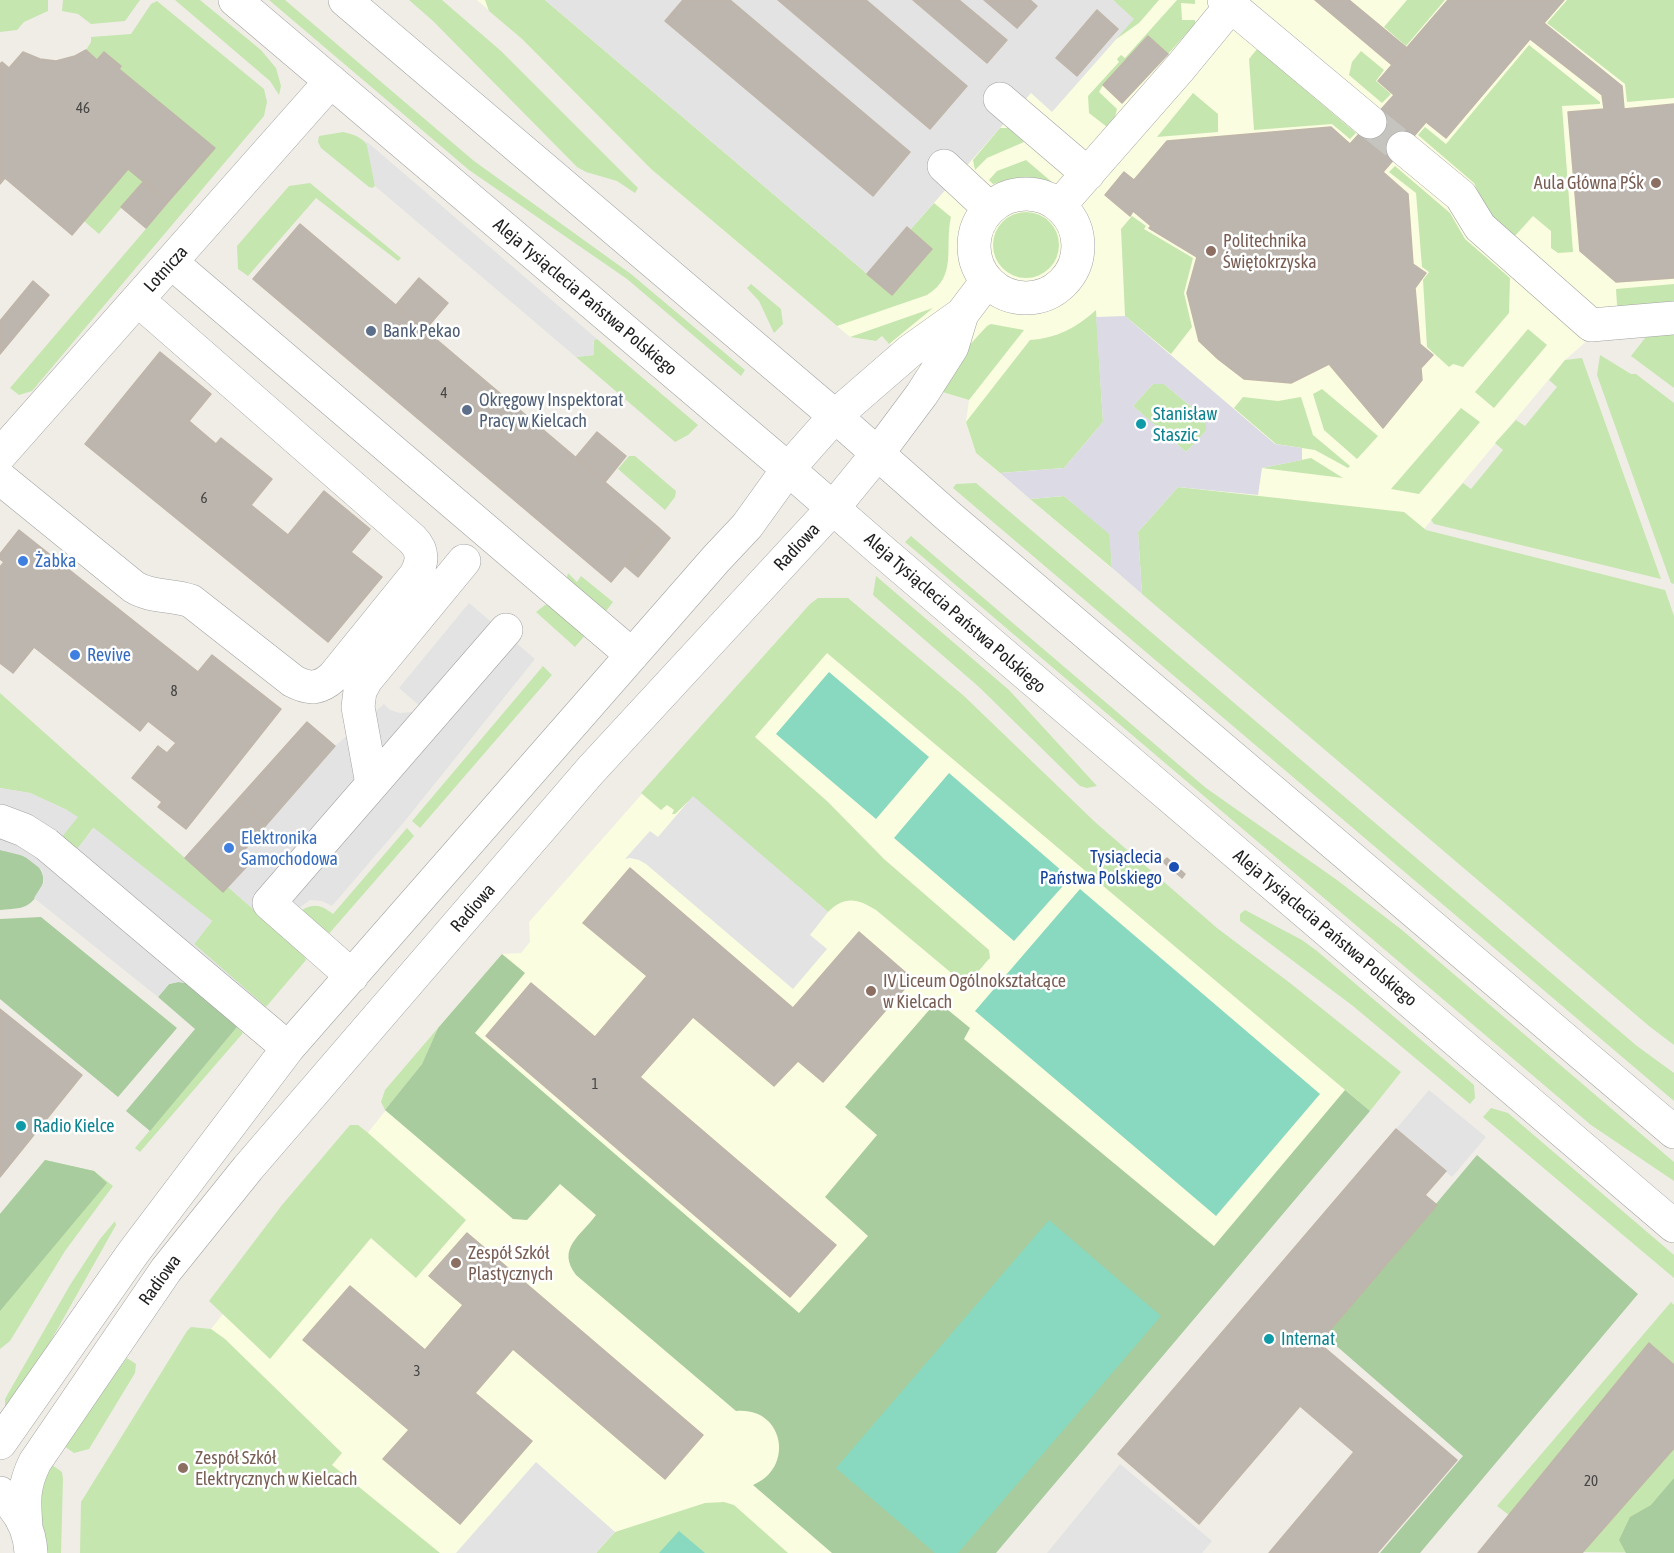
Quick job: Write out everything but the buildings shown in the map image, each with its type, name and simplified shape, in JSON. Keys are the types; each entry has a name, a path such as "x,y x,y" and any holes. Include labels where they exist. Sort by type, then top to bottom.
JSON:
{"street":[{"name":"Aleja Tysiąclecia Państwa Polskiego","path":"235,0 789,469 1674,1226"},
{"path":"345,0 1674,1132"},
{"path":"1059,206 1088,174 1228,3 1370,122"},
{"name":"Lotnicza","path":"5,439 172,263 331,81"},
{"path":"1000,99 1088,174"},
{"path":"1403,148 1461,196 1480,227 1591,325 1674,318"},
{"path":"944,166 990,208"},
{"path":"1032,194 1046,198 1059,206 1070,218 1076,231 1078,247 1072,269 1058,288 1044,295 1029,298 1013,297 999,291 987,281 978,268 973,252 974,236 979,221 990,208 1016,195 1032,194"},
{"path":"172,263 632,655"},
{"name":"Radiowa","path":"0,1443 133,1252 288,1048 747,526 789,469 835,416 903,357 962,314 987,281"},
{"path":"0,478 134,587 144,593 173,596 191,601 293,681 306,687 322,686 334,676 415,576 422,561 422,552 412,539 138,300"},
{"name":"Radiowa","path":"28,1540 24,1494 35,1462 166,1270 248,1168 590,771 833,508 922,394 952,347 962,314"},
{"path":"372,784 358,707 360,691 366,680 465,561"},
{"path":"351,976 269,903 506,630"},
{"path":"0,821 24,830 46,844 288,1048"},
{"path":"0,1493 20,1514 28,1540"}],"shaded area":[{"name":"Politechnika Świętokrzyska","path":"477,0 1674,0 1674,305 1623,309 1565,360 1424,529 1404,512 1138,532 1142,594 976,453 966,422 969,400 939,391 882,336 876,341 850,337 651,169 522,39"},
{"path":"545,0 1113,0 1134,19 1052,112 1031,93 910,230 932,249 892,295"},
{"path":"366,141 597,339 593,341 594,355 576,357 375,186"},
{"path":"1125,316 1275,444 1302,448 1302,460 1262,468 1258,495 1178,487 1138,532 1142,594 1112,568 1109,534 1064,496 1030,499 1000,473 1064,468 1103,422 1096,317","holes":["1153,384 1164,384 1206,419 1206,431 1186,452 1133,406"]},
{"path":"469,603 535,659 404,822 332,906 322,901 310,900 296,910 327,936 306,960 303,953 228,887 240,855 335,746 384,704 390,710 400,713 413,712 420,706 399,688"},
{"path":"799,616 1378,1086 987,1553 85,1553 211,1329 422,1065 438,1028 502,954 521,953 530,942 529,922"},
{"path":"0,788 30,793 67,810 78,817 61,838 76,850 94,828 212,921 194,944 259,1001 237,1027 188,983 169,984 158,997 34,898 44,882 42,870 24,856 0,850"},
{"path":"693,796 828,912 810,935 827,949 793,989 646,864 639,860 625,859 650,831 658,837"},
{"path":"1429,1090 1486,1137 1452,1177 1396,1129"},
{"path":"536,1462 615,1532 596,1553 456,1553"},
{"path":"1120,1464 1212,1541 1202,1553 1047,1553"}],"green space":[{"path":"0,0 48,0 48,11 24,22 17,30 0,32"},
{"path":"63,0 140,0 125,21 91,24 78,14 62,11"},
{"path":"175,0 200,0 261,50 276,68 281,86 279,95 270,81"},
{"path":"269,0 285,0 474,161 631,274 745,370 741,376 627,279 469,170"},
{"path":"409,0 442,0 501,51 638,188 635,193 617,181 577,167 433,21"},
{"path":"485,0 545,0 892,295 932,249 910,230 934,203 951,217 948,260 943,279 927,295 837,326 651,169 522,39 489,11"},
{"path":"1113,0 1159,0 1139,23 1115,40 1133,19"},
{"path":"1177,0 1195,0 1195,4 1181,3 1182,20 1195,20 1195,24 1168,54 1148,36 1103,85 1099,92 1117,109 1115,117 1107,127 1089,113 1088,96 1119,62 1117,59 1121,55 1125,58"},
{"path":"1407,0 1445,0 1406,46 1384,27"},
{"path":"1567,0 1674,0 1674,98 1627,102 1625,84 1547,23"},
{"path":"157,1 264,89 267,102 264,116 32,391 19,395 10,388 215,148 119,69 121,66 104,52 97,60 86,50 91,37 131,34 151,4"},
{"path":"1529,45 1600,102 1600,104 1562,106 1573,252 1558,253 1551,248 1551,231 1533,216 1514,237 1489,214 1474,183 1418,135 1425,127 1446,144"},
{"path":"1257,49 1356,133 1350,139 1332,124 1254,130 1249,59"},
{"path":"1361,51 1384,70 1376,81 1391,94 1382,103 1349,75 1352,62"},
{"path":"1193,93 1218,114 1218,132 1157,137"},
{"path":"1000,128 1008,128 1024,142 987,158 975,170 973,160"},
{"path":"343,132 362,139 367,144 373,166 375,186 372,188 321,148 318,142 319,136"},
{"path":"1026,160 1053,183 1030,178 993,184 989,180 997,171"},
{"path":"1395,166 1450,213 1465,239 1510,278 1509,313 1463,367 1453,364 1449,367 1427,347 1423,280 1429,272 1422,267 1416,193 1389,172"},
{"path":"128,169 144,181 99,234 84,221"},
{"path":"310,183 401,258 398,261 316,198 248,276 238,269 237,246 289,186"},
{"path":"1026,212 1039,215 1049,222 1056,232 1059,245 1056,258 1049,268 1039,275 1026,278 1013,275 1003,268 996,258 993,245 996,232 1003,222 1013,215"},
{"path":"1132,216 1146,226 1144,229 1193,258 1184,293 1192,327 1171,354 1125,316 1121,229"},
{"path":"751,284 781,309 783,324 774,333 759,301 747,288"},
{"path":"1674,284 1674,305 1623,309 1617,305 1616,289"},
{"path":"933,308 889,344 882,336 876,341 850,337"},
{"path":"1096,310 1103,422 1064,468 1000,473 976,453 966,422 1030,340 1066,331"},
{"path":"991,324 1024,330 969,400 939,391 964,351"},
{"path":"1528,329 1547,345 1494,408 1475,392"},
{"path":"1674,331 1674,388 1631,356 1649,333"},
{"path":"594,339 597,339 698,425 688,435 675,442 576,357 593,355"},
{"path":"1600,355 1631,374 1636,374 1674,403 1674,584 1671,583 1597,375"},
{"path":"1582,358 1661,579 1434,524 1431,520 1463,483 1471,489 1503,450 1495,443 1516,420 1525,426 1557,387 1549,380 1565,360"},
{"path":"1153,384 1164,384 1206,419 1206,431 1186,452 1133,406"},
{"path":"1322,389 1378,436 1357,459 1324,430 1313,394"},
{"path":"1243,397 1278,401 1301,397 1313,435 1350,466 1348,468 1315,450 1276,444 1234,408"},
{"path":"1461,408 1480,422 1419,494 1391,489"},
{"path":"629,456 635,456 676,491 675,497 665,510 618,469"},
{"path":"1311,458 1343,478 1262,468"},
{"path":"976,483 1637,1046 1674,1073 1674,1101 953,488 956,484"},
{"path":"1178,487 1404,512 1426,530 1665,590 1674,616 1674,1045 1142,594 1138,532"},
{"path":"1064,496 1110,534 1112,568 1030,499"},
{"path":"911,536 1206,788 1337,880 1402,930 1674,1162 1674,1181 1591,1125 905,542"},
{"path":"568,573 577,582 581,576 613,602 603,615 566,582"},
{"path":"876,576 1009,690 1097,786 1087,788 1080,786 979,687 873,595"},
{"path":"818,598 848,598 964,696 1095,822 1217,928 1401,1072 1370,1111 827,653 755,737 828,802 884,859 989,950 990,958 973,976 961,981 876,910 863,903 846,901 828,912 693,797 675,814 672,814 674,810 667,805 661,810 641,793 810,604"},
{"path":"551,604 587,633 575,647 536,612 545,605"},
{"path":"543,666 552,675 420,828 412,821"},
{"path":"829,672 929,757 876,819 776,734"},
{"path":"0,693 223,892 228,887 303,953 306,960 266,1007 194,944 212,921 93,828 76,851 60,838 67,810 30,793 0,788"},
{"path":"949,773 1070,878 1014,941 894,838"},
{"path":"407,828 414,836 327,936 302,910 318,906 333,914"},
{"path":"0,850 26,857 43,874 40,891 26,906 0,910"},
{"path":"1080,889 1320,1094 1216,1216 975,1011"},
{"path":"1245,910 1302,940 1317,951 1474,1085 1475,1098 1470,1104 1353,1006 1240,921 1240,914"},
{"path":"41,917 177,1028 118,1097 0,999 0,919"},
{"path":"502,954 525,973 475,1033 799,1313 868,1236 825,1197 877,1135 845,1107 937,1001 970,1028 964,1039 1214,1246 1345,1090 1370,1111 996,1553 832,1553 753,1485 767,1476 775,1465 779,1452 778,1439 773,1427 765,1418 752,1412 736,1411 576,1275 571,1266 570,1250 578,1236 596,1215 560,1184 527,1220 513,1219 385,1110 422,1064 438,1028"},
{"path":"188,983 237,1027 150,1131 126,1111 195,1029 158,997 169,984"},
{"path":"237,1027 243,1033 140,1152 135,1148"},
{"path":"438,1028 422,1064 385,1110 381,1102 385,1090"},
{"path":"1491,1108 1508,1113 1674,1255 1674,1278 1483,1117"},
{"path":"350,1125 358,1125 367,1132 466,1220 416,1278 371,1238 270,1359 209,1301 282,1205"},
{"path":"1477,1155 1638,1294 1420,1553 1380,1553 1463,1456 1325,1336"},
{"path":"45,1160 94,1171 113,1186 65,1251 10,1341 0,1349 0,1214"},
{"path":"45,1160 94,1171 107,1183 0,1311 0,1214"},
{"path":"1049,1220 1161,1316 958,1553 935,1553 836,1468"},
{"path":"115,1221 116,1225 35,1369 5,1408 5,1399 70,1285 100,1239"},
{"path":"1671,1302 1674,1305 1674,1365 1649,1344 1509,1515 1497,1506"},
{"path":"191,1327 211,1329 225,1339 342,1453 332,1465 440,1553 80,1553 81,1502"},
{"path":"127,1358 136,1364 135,1373 89,1449 74,1453 60,1443"},
{"path":"1674,1448 1674,1553 1583,1552"},
{"path":"48,1462 62,1472 63,1479 61,1553 44,1553 36,1499"},
{"path":"1674,1478 1674,1553 1626,1553 1619,1540 1630,1517 1651,1505"},
{"path":"724,1502 734,1505 788,1553 596,1553 615,1532 705,1503"},
{"path":"679,1531 705,1553 659,1553"}],"tunnel":[{"path":"1370,122 1403,148"}],"place":[{"name":"Aula Główna PŚk","path":"1656,183"},
{"name":"Politechnika Świętokrzyska","path":"1211,251"},
{"name":"Bank Pekao","path":"371,331"},
{"name":"Okręgowy Inspektorat Pracy w Kielcach","path":"467,410"},
{"name":"Stanisław Staszic","path":"1141,424"},
{"name":"Żabka","path":"23,561"},
{"name":"Revive","path":"75,655"},
{"name":"Elektronika Samochodowa","path":"229,848"},
{"name":"Tysiąclecia Państwa Polskiego","path":"1174,867"},
{"name":"IV Liceum Ogólnokształcące w Kielcach","path":"871,991"},
{"name":"Radio Kielce","path":"21,1126"},
{"name":"Zespół Szkół Plastycznych","path":"456,1263"},
{"name":"Internat","path":"1269,1339"},
{"name":"Zespół Szkół Elektrycznych w Kielcach","path":"183,1468"}]}
